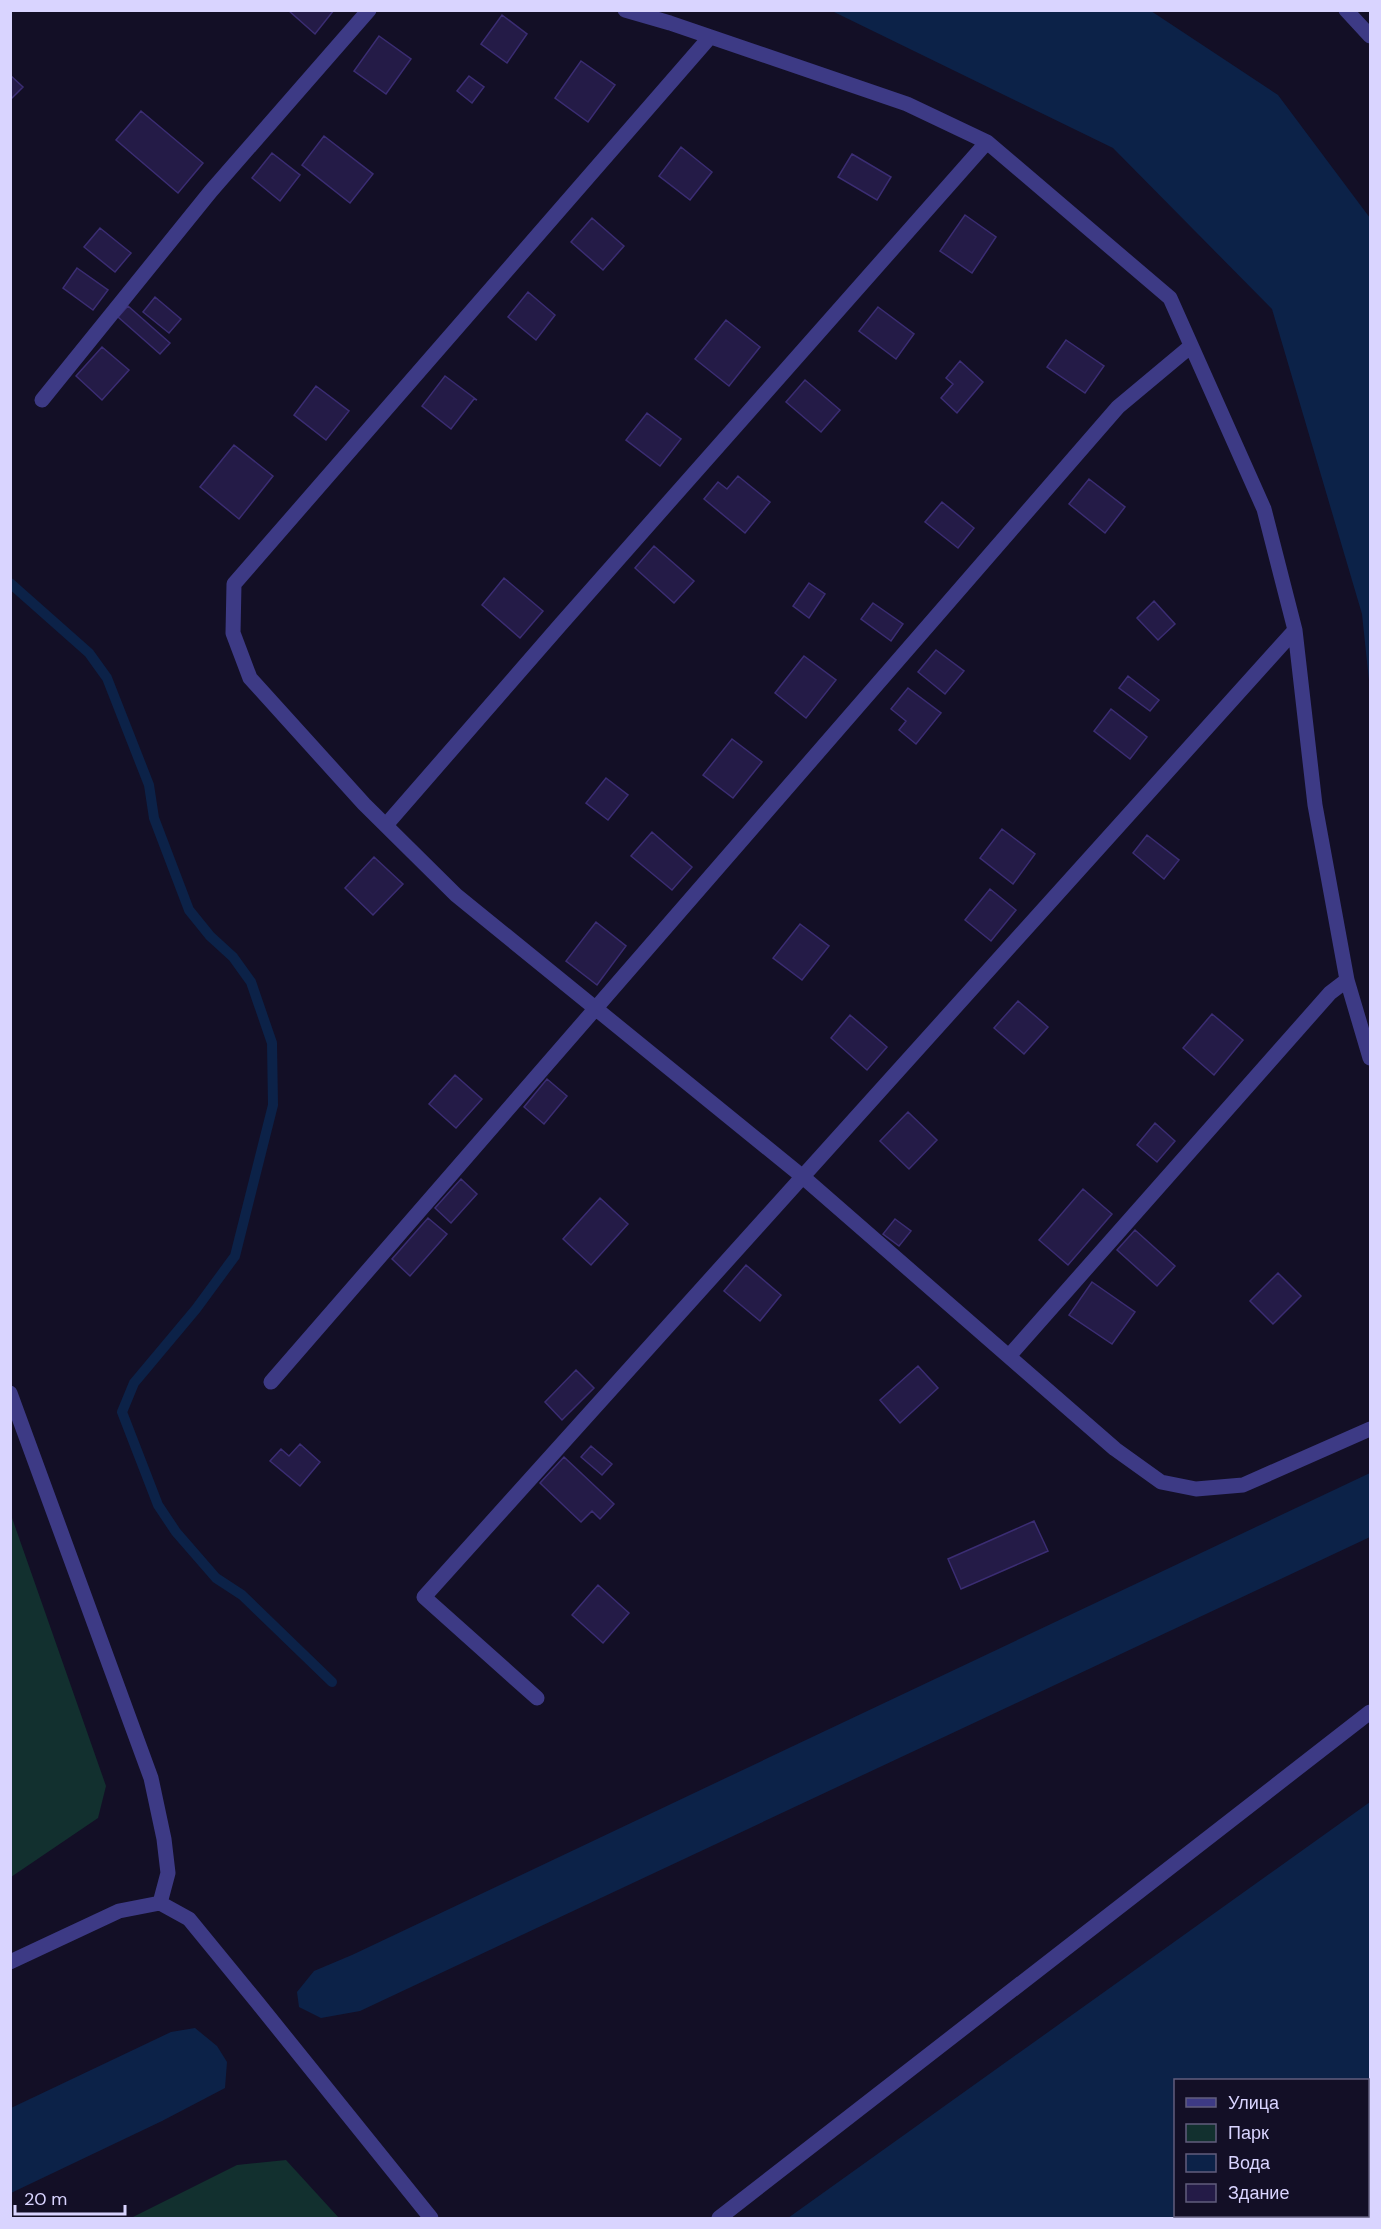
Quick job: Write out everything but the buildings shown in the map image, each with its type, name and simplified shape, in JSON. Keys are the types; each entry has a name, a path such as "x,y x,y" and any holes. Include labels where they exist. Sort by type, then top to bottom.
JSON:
{"street":[{"path":"42,400 211,191 369,10"},
{"path":"625,10 907,104 987,142 1170,298 1264,509 1295,630 1315,805 1347,980 1371,1058"},
{"path":"1346,10 1371,36"},
{"path":"710,37 234,584 233,633 250,678 386,825 456,896 803,1178 1115,1449 1161,1482 1196,1489 1243,1485 1371,1429"},
{"path":"386,825 568,615 987,142"},
{"path":"271,1382 1118,407 1191,346"},
{"path":"537,1698 424,1598 1295,630"},
{"path":"1009,1356 1330,993 1347,980"},
{"path":"10,1393 151,1778 164,1839 168,1873 160,1903"},
{"path":"719,2218 1371,1712"},
{"path":"10,1962 118,1911 160,1903 189,1919 431,2218"}],"green space":[{"path":"11,1515 106,1786 98,1818 11,1877"},
{"path":"286,2160 339,2218 131,2218 237,2165"}],"water":[{"path":"832,11 1151,11 1278,95 1370,218 1370,690 1362,614 1272,309 1113,148"},
{"path":"1370,1473 1370,1537 360,2011 321,2018 299,2007 297,1992 314,1971"},
{"path":"1370,1802 1370,2218 788,2218"},
{"path":"195,2028 217,2046 227,2062 225,2088 162,2121 11,2193 11,2108 171,2032"}],"waterway":[{"path":"10,583 89,653 107,678 149,785 154,818 189,910 210,936 233,957 251,982 272,1043 273,1105 235,1256 196,1309 134,1383 122,1412 158,1505 176,1532 216,1578 242,1595 332,1682"}]}
